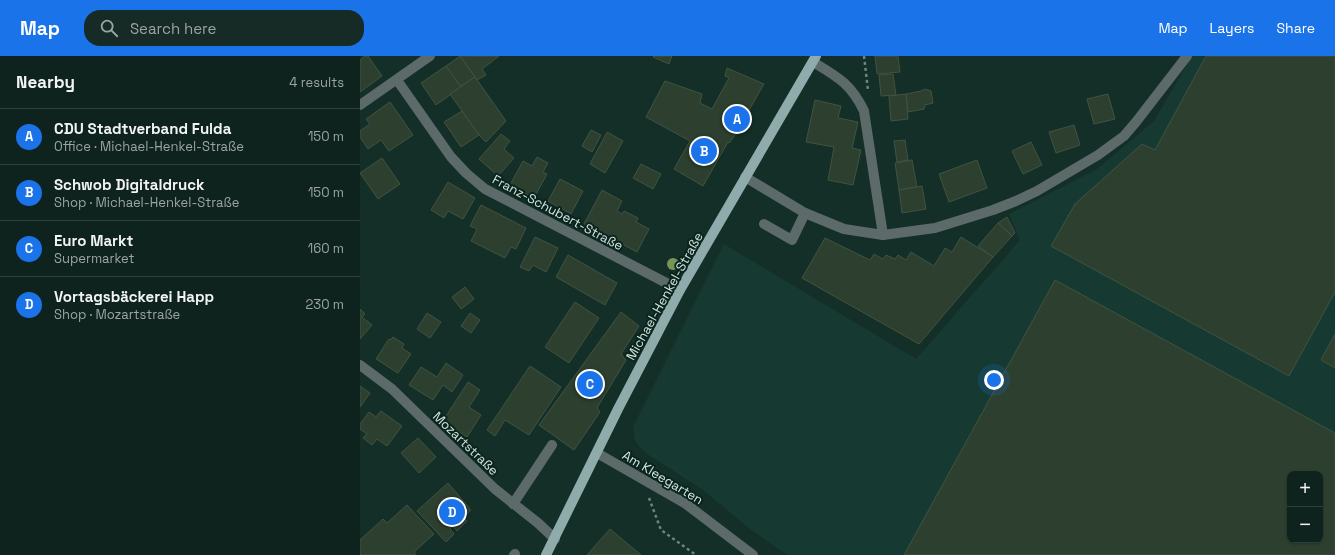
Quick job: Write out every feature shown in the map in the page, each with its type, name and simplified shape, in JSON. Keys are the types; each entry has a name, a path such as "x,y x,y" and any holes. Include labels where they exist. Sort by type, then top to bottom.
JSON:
{"main road":[{"name":"Michael-Henkel-Straße","path":"546,555 618,409 680,290 815,59"}],"street":[{"path":"360,105 430,56"},
{"path":"745,177 805,213 844,229 883,235 935,228 993,210 1037,191 1098,155 1124,136 1187,56"},
{"path":"815,59 848,86 864,111 883,235"},
{"name":"Franz-Schubert-Straße","path":"397,80 451,157 466,173 485,189 680,290"},
{"path":"764,224 792,240 805,213"},
{"name":"Mozartstraße","path":"360,365 392,389 495,489 538,523 555,539"},
{"path":"513,504 552,445"},
{"name":"Am Kleegarten","path":"597,453 686,504 753,555"}],"path":[{"path":"864,56 868,94"},
{"path":"641,479 661,530 696,555"}],"shaded area":[{"path":"1192,56 1335,56 1335,555 787,555 750,529 703,490 644,452 635,441 633,427 724,244 916,359 1020,240 1009,214 1097,169 1154,121"}],"building":[{"path":"365,56 368,56 382,76 360,92 360,60"},
{"path":"460,56 499,56 482,69 486,75 477,80"},
{"path":"460,56 475,77 460,87 446,66"},
{"path":"672,56 669,64 653,57"},
{"path":"875,56 898,56 900,72 877,74"},
{"path":"1206,56 1335,56 1335,292 1289,376 1051,246 1075,204 1142,144 1155,150"},
{"path":"446,66 461,87 436,105 421,83"},
{"path":"727,68 764,84 703,186 674,169 690,141 646,117 665,81 702,94 700,103 712,109 729,78 725,76"},
{"path":"893,74 896,95 881,96 879,75"},
{"path":"475,77 506,121 486,142 479,135 450,94"},
{"path":"925,89 931,91 933,103 925,105 924,109 908,112 906,94"},
{"path":"906,94 908,119 891,121 889,96"},
{"path":"1108,94 1115,119 1094,124 1087,99"},
{"path":"815,100 841,106 838,118 858,122 852,148 861,150 853,185 828,180 834,147 806,142"},
{"path":"390,102 413,135 389,151 381,140 368,149 360,137 360,131 370,124 366,119"},
{"path":"462,111 479,135 461,147 444,122"},
{"path":"1074,125 1080,145 1056,153 1049,132"},
{"path":"591,130 601,135 592,152 582,146"},
{"path":"607,132 623,141 605,173 590,164"},
{"path":"501,134 510,141 504,149 514,158 498,176 479,159"},
{"path":"905,140 908,160 897,162 894,141"},
{"path":"1031,142 1042,165 1023,174 1012,151"},
{"path":"537,157 548,163 543,172 547,174 534,198 510,185 523,161 532,166"},
{"path":"382,158 400,184 378,199 360,173"},
{"path":"912,160 917,187 899,190 895,163"},
{"path":"977,160 987,188 949,202 939,174"},
{"path":"641,164 661,174 653,189 633,178"},
{"path":"560,179 583,191 571,214 548,201"},
{"path":"448,182 475,198 463,219 448,211 444,218 431,210"},
{"path":"922,186 926,209 902,213 899,190"},
{"path":"602,190 622,201 617,211 622,214 624,211 638,218 636,222 649,229 637,252 584,224"},
{"path":"481,205 526,228 516,249 511,247 505,258 471,241 477,229 470,226"},
{"path":"1007,217 1015,233 1012,236 998,223"},
{"path":"998,223 1012,236 993,257 978,246"},
{"path":"535,237 558,248 546,272 533,265 529,271 520,267"},
{"path":"961,237 993,257 919,344 802,278 825,238 870,260 874,254 883,259 886,255 895,259 898,255 906,260 911,252 934,266 945,248 952,252"},
{"path":"568,255 617,283 605,305 556,277"},
{"path":"1055,280 1335,433 1335,555 904,555"},
{"path":"465,287 474,299 461,309 452,297"},
{"path":"575,302 599,318 569,363 545,347"},
{"path":"360,309 365,314 362,317 372,325 360,339"},
{"path":"621,312 639,326 621,354 626,360 597,408 600,412 574,450 539,425"},
{"path":"427,313 441,322 430,338 417,329"},
{"path":"470,313 480,320 471,333 461,326"},
{"path":"1335,334 1335,368 1321,360"},
{"path":"393,337 404,344 402,348 411,354 398,373 376,359 389,339 390,340"},
{"path":"446,363 463,375 452,392 443,385 433,400 409,385 421,367 437,377"},
{"path":"530,366 561,387 529,435 505,420 495,436 487,430"},
{"path":"468,382 480,390 469,407 481,415 467,437 443,421"},
{"path":"360,386 370,393 360,407"},
{"path":"381,411 402,426 387,446 377,439 372,445 363,438 367,434 360,429 360,424 369,412 376,417"},
{"path":"418,438 436,457 419,473 401,453"},
{"path":"448,483 471,510 463,517 467,521 457,531 453,526 450,529 454,534 446,542 417,511"},
{"path":"407,505 434,534 414,552 416,555 361,555 360,540 383,519 387,523"},
{"path":"610,529 641,555 587,555"}],"place":[{"name":"CDU Stadtverband Fulda","path":"737,119"},
{"name":"Schwob Digitaldruck","path":"704,151"},
{"name":"Euro Markt","path":"590,384"},
{"name":"Vortagsbäckerei Happ","path":"452,512"}]}
